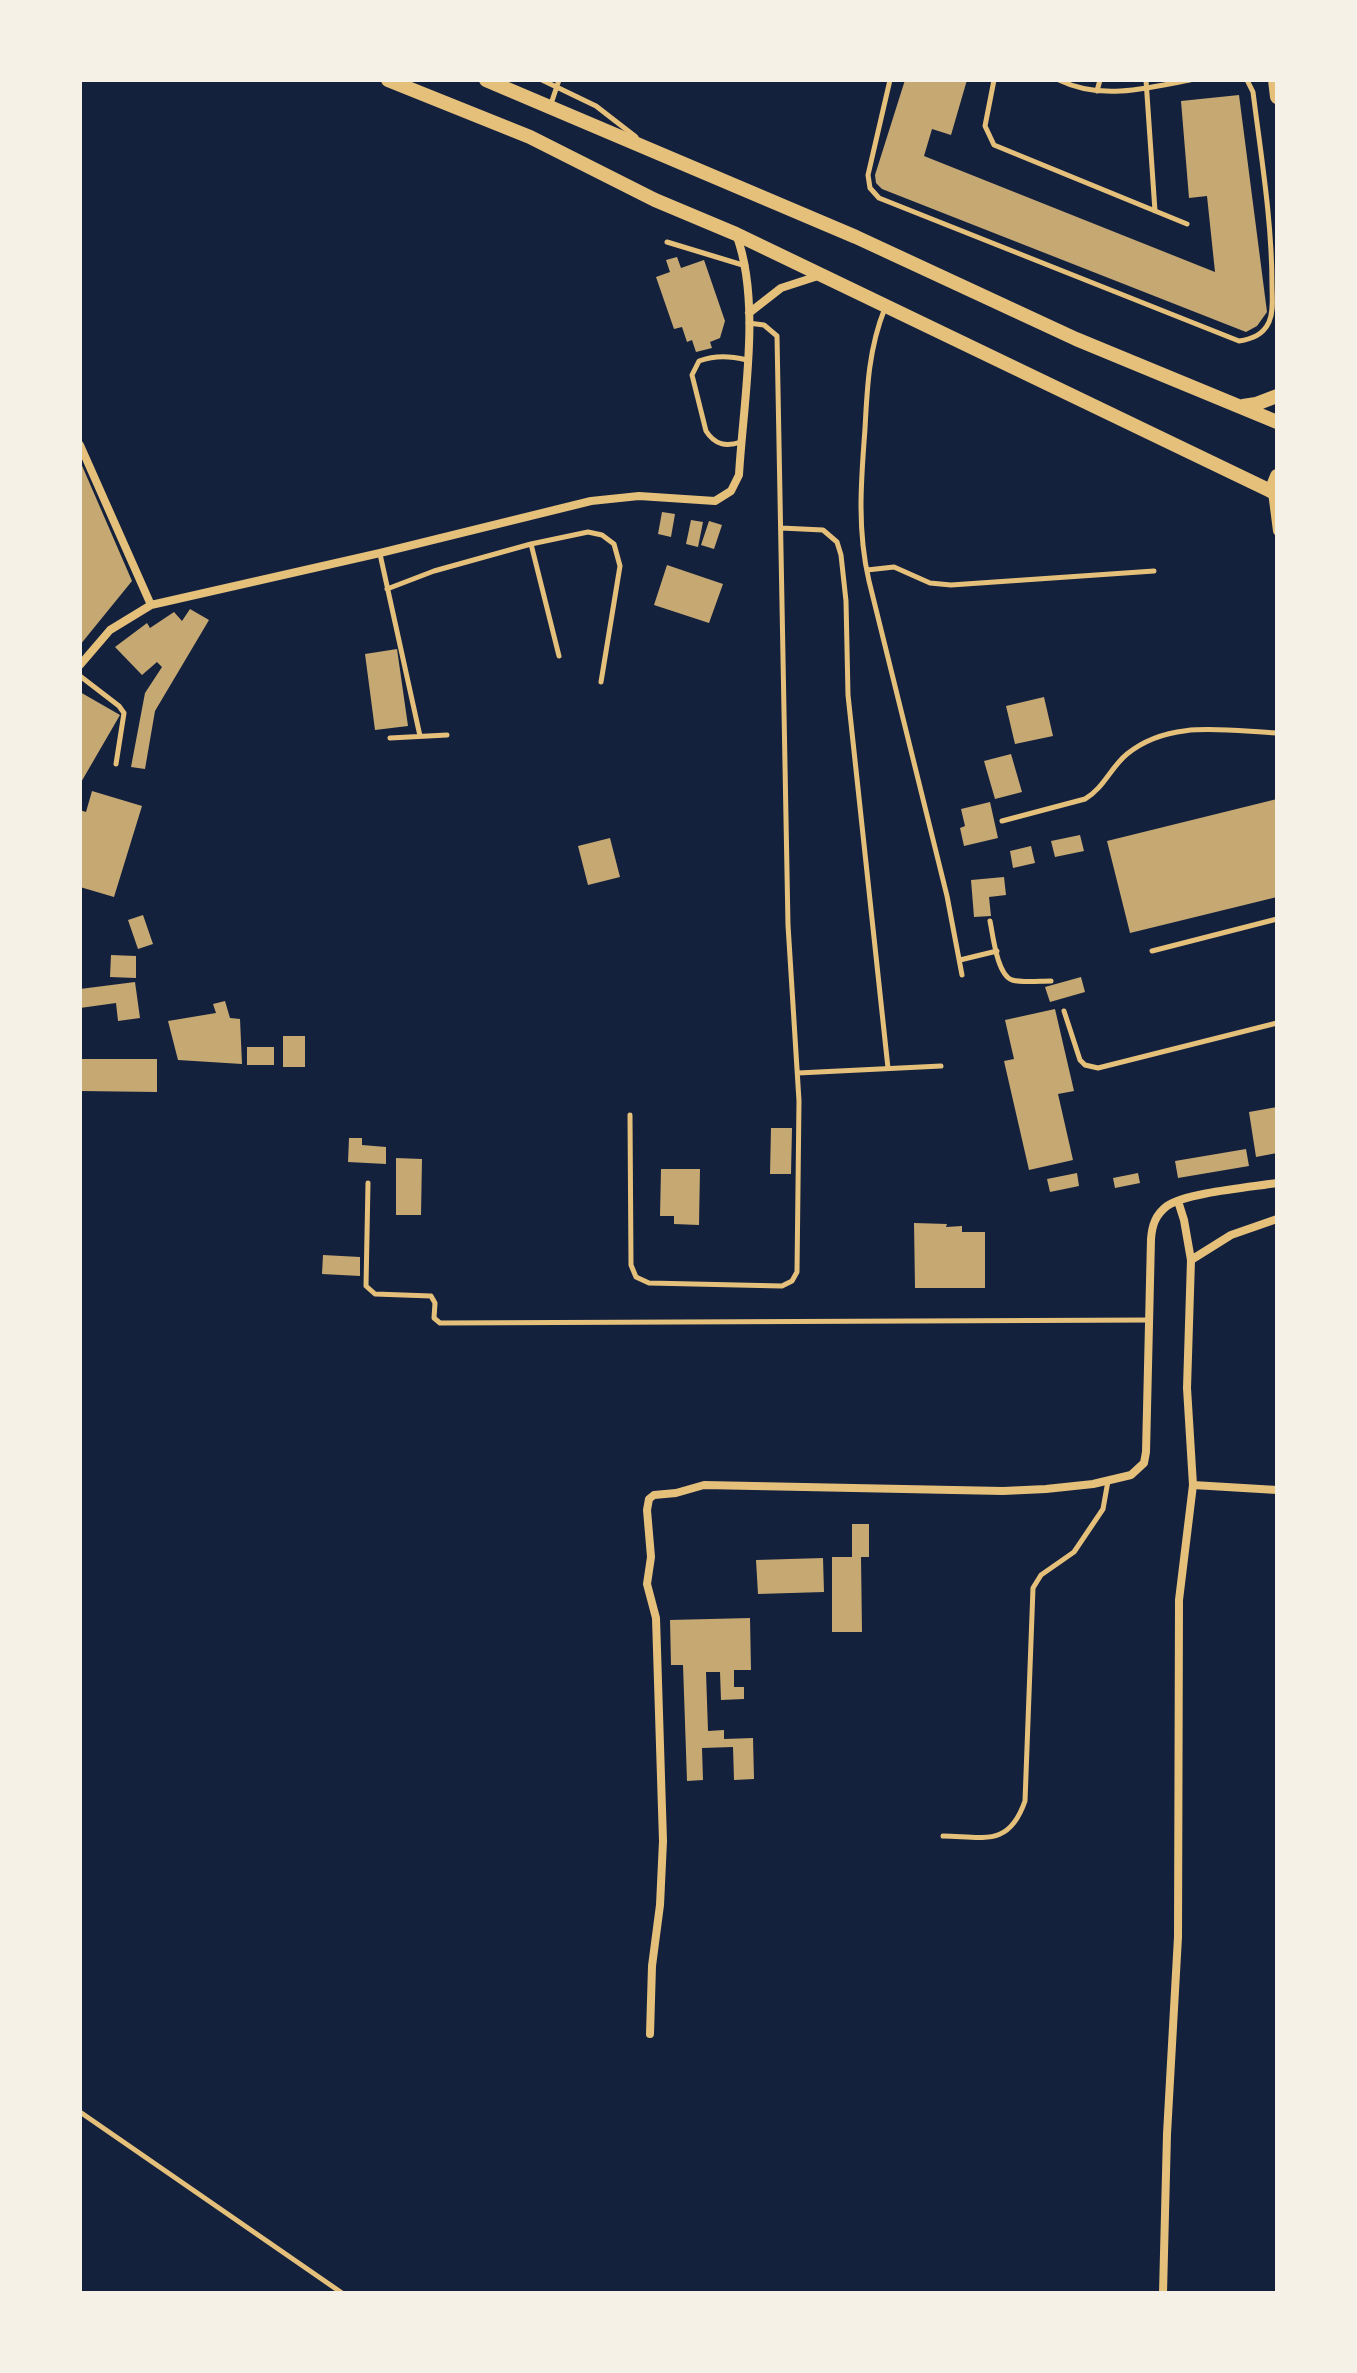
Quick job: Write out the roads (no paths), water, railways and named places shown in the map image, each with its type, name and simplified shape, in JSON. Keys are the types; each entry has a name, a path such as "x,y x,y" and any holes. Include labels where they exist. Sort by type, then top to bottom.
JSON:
{"main road":[{"path":"388,80 530,137 655,200 736,234 1274,493 1277,476"},
{"path":"486,80 856,237 1076,339 1277,422"},
{"path":"1275,80 1277,97"},
{"path":"1241,406 1277,396"}],"street":[{"path":"80,665 110,630 151,605 591,501 639,496 715,501 731,491 739,475 749,318 746,266 736,234"},
{"path":"749,318 781,288 822,275"},
{"path":"80,445 151,605"},
{"path":"1274,493 1277,531"},
{"path":"650,2034 652,1966 662,1884 663,1841 656,1618 647,1584 651,1557 649,1499 654,1495 704,1485 1003,1491 1108,1481 1136,1473 1145,1458 1152,1229 1161,1211 1178,1201 1277,1183"},
{"path":"1163,2293 1167,2134 1178,1937 1179,1600 1193,1485 1187,1400 1191,1260 1178,1201"},
{"path":"1191,1260 1231,1235 1277,1219"},
{"path":"1193,1485 1277,1490"}],"lane":[{"path":"542,80 558,83 605,112 645,146"},
{"path":"890,80 868,175 870,188 879,198 1239,341 1262,333 1272,311 1271,242 1253,92 1247,80"},
{"path":"994,80 985,126 994,145 1187,224"},
{"path":"1097,91 1100,80"},
{"path":"1146,80 1155,211"},
{"path":"1062,81 1097,91 1114,92 1190,80"},
{"path":"550,105 558,83"},
{"path":"667,242 746,266"},
{"path":"885,307 873,347 860,485 860,521 867,570 945,885 962,975"},
{"path":"630,1115 631,1265 636,1277 649,1283 782,1286 792,1281 797,1272 798,1073 788,925 777,336 749,318"},
{"path":"741,442 724,445 711,438 692,375 699,361 708,358 727,356 747,360"},
{"path":"781,528 823,530 833,537 840,548 846,601 848,695 888,1068"},
{"path":"387,589 434,571 531,544 595,532 609,539 618,551 620,566 601,682"},
{"path":"531,544 559,656"},
{"path":"380,553 420,736"},
{"path":"867,570 894,567 930,583 951,585 1154,571"},
{"path":"80,676 124,713 116,764"},
{"path":"1002,821 1085,799 1096,792 1111,770 1132,750 1170,732 1199,729 1277,733"},
{"path":"390,738 447,735"},
{"path":"1152,951 1277,919"},
{"path":"990,921 1007,977 1051,981"},
{"path":"960,960 997,951"},
{"path":"1064,1011 1080,1060 1085,1065 1098,1068 1277,1023"},
{"path":"798,1073 941,1066"},
{"path":"368,1183 366,1286 375,1294 431,1296 435,1303 434,1318 440,1323 1150,1320"},
{"path":"943,1836 994,1838 1017,1823 1025,1801 1033,1588 1041,1575 1074,1552 1103,1509 1108,1481"},
{"path":"80,2112 342,2293"}]}
